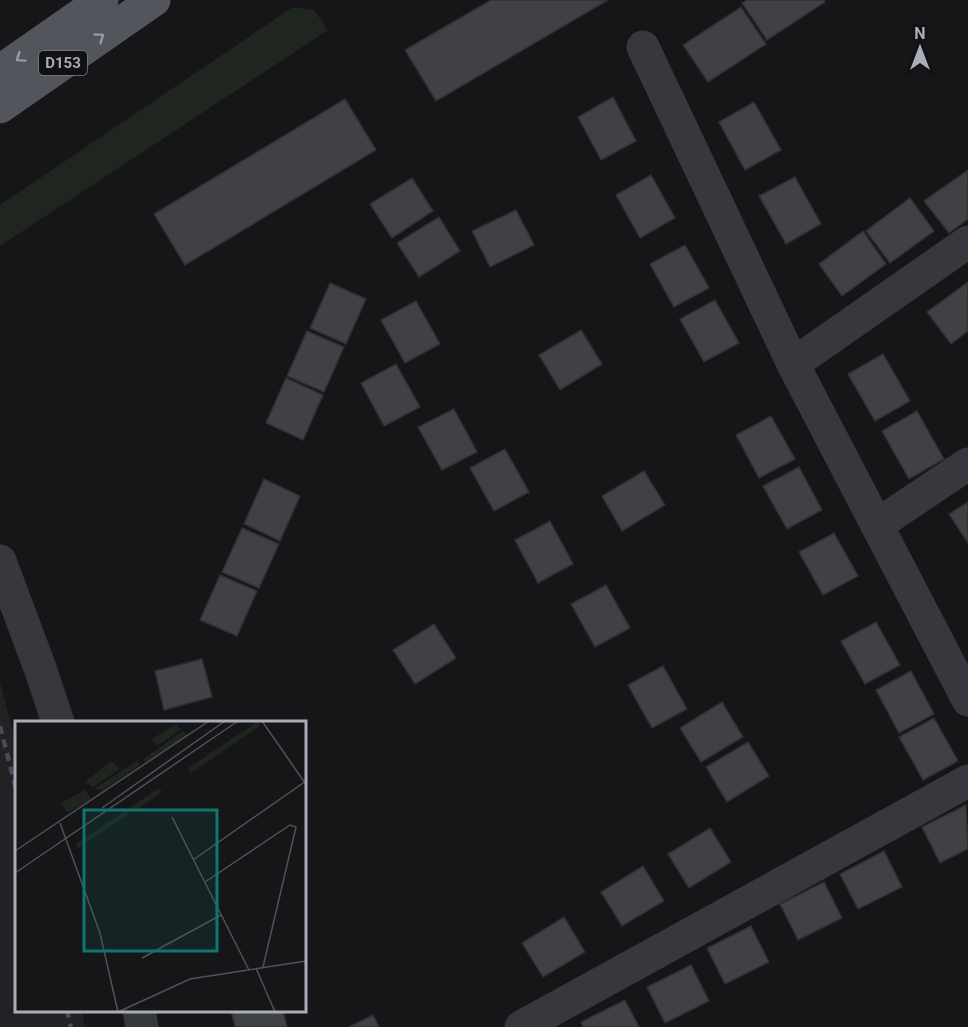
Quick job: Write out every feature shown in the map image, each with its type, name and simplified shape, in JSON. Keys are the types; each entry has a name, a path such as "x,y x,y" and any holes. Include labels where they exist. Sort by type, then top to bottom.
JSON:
{"main road":[{"name":"D153","path":"0,71 114,10 154,0"},
{"name":"D153","path":"0,107 114,10"}],"street":[{"path":"643,47 793,364 968,700"},
{"path":"793,364 968,242"},
{"path":"877,525 968,464"},
{"path":"0,561 57,721"},
{"path":"521,1027 968,781"},
{"path":"139,1012 142,1027"}],"shaded area":[{"path":"293,7 314,10 328,30 0,246 0,205"},
{"path":"0,682 15,739 15,1012 82,1012 85,1027 0,1027"}],"building":[{"path":"491,0 608,0 436,101 405,50"},
{"path":"747,0 824,0 825,2 767,40 742,3"},
{"path":"741,7 766,44 708,82 683,45"},
{"path":"613,97 636,141 601,160 578,117"},
{"path":"345,99 376,150 185,265 154,214"},
{"path":"754,102 781,150 745,170 719,122"},
{"path":"968,170 968,219 949,233 924,201"},
{"path":"651,175 675,218 640,238 616,195"},
{"path":"795,177 821,224 786,244 759,196"},
{"path":"412,178 433,211 392,238 370,204"},
{"path":"910,198 934,231 890,263 866,231"},
{"path":"516,210 534,245 490,267 472,231"},
{"path":"439,217 460,251 419,277 397,243"},
{"path":"863,231 886,264 842,296 819,264"},
{"path":"685,245 709,288 674,307 650,264"},
{"path":"968,282 968,331 951,344 927,312"},
{"path":"330,283 366,299 346,344 310,328"},
{"path":"715,300 739,343 704,362 680,319"},
{"path":"416,301 440,344 405,363 381,320"},
{"path":"581,330 602,364 560,390 539,355"},
{"path":"307,331 344,347 324,392 287,376"},
{"path":"883,354 910,401 875,421 848,374"},
{"path":"396,364 420,407 384,426 361,383"},
{"path":"286,378 323,395 303,440 266,423"},
{"path":"454,409 477,452 442,470 418,427"},
{"path":"917,411 944,459 909,479 882,431"},
{"path":"771,416 795,459 759,478 736,435"},
{"path":"505,449 529,492 494,511 470,468"},
{"path":"799,467 822,510 787,529 763,486"},
{"path":"644,471 665,505 622,531 602,496"},
{"path":"264,479 300,496 280,541 244,524"},
{"path":"968,502 968,543 949,514"},
{"path":"550,521 573,564 538,583 515,540"},
{"path":"242,528 279,544 259,588 222,572"},
{"path":"834,533 858,576 823,595 799,552"},
{"path":"220,575 257,591 237,636 200,620"},
{"path":"606,585 630,628 595,647 571,604"},
{"path":"876,622 900,665 865,684 841,641"},
{"path":"434,624 456,658 415,684 393,650"},
{"path":"202,659 212,697 164,710 155,671"},
{"path":"663,666 687,709 652,728 628,685"},
{"path":"911,671 934,714 899,733 876,690"},
{"path":"722,702 743,737 701,762 680,728"},
{"path":"934,718 958,761 923,780 899,737"},
{"path":"748,742 769,776 727,802 706,767"},
{"path":"966,805 968,849 940,863 922,827"},
{"path":"710,828 731,862 689,888 668,854"},
{"path":"884,851 902,887 858,909 840,874"},
{"path":"643,866 664,901 622,926 601,892"},
{"path":"824,882 842,918 798,940 780,904"},
{"path":"564,917 585,952 543,977 522,943"},
{"path":"751,926 769,962 725,984 707,948"},
{"path":"691,965 709,1001 665,1023 647,987"},
{"path":"625,1000 639,1027 583,1027 581,1022"},
{"path":"231,1012 283,1012 287,1027 235,1027"},
{"path":"373,1015 379,1027 349,1027"}],"railway":[{"path":"0,726 15,785"},
{"path":"67,1012 71,1027"}]}
